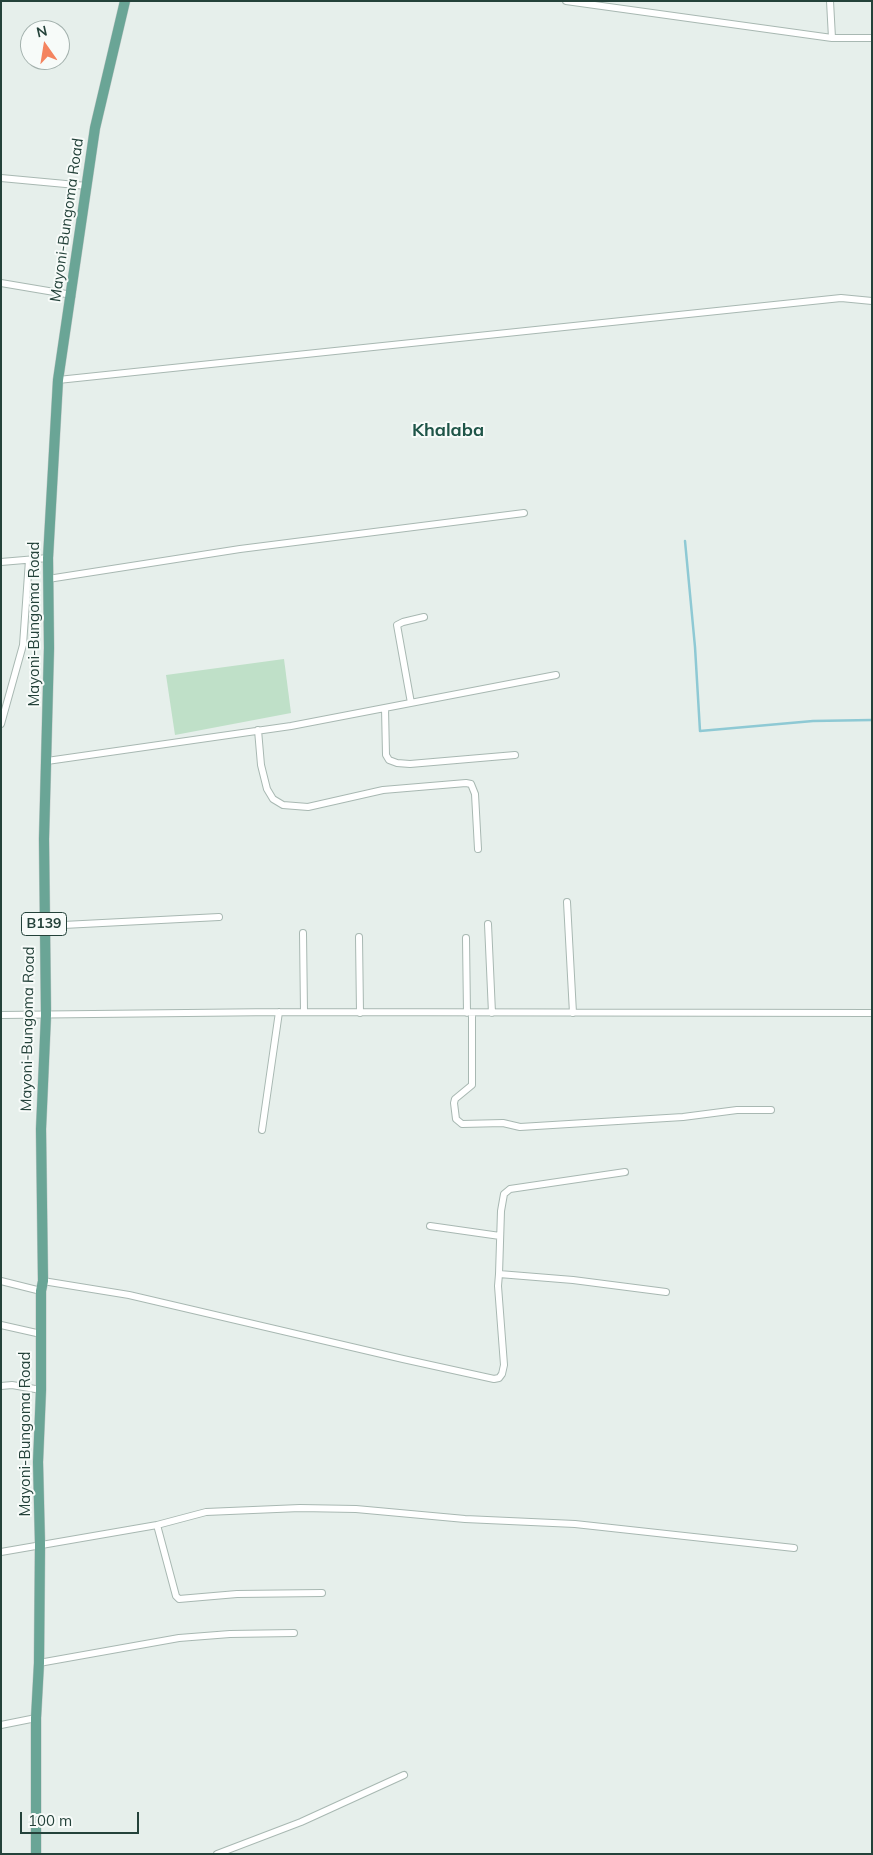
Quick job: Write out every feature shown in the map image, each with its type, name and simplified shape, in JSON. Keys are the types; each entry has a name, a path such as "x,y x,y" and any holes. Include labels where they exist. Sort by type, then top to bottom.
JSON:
{"main road":[{"name":"Mayoni-Bungoma Road","path":"36,1854 36,1718 39,1663 40,1544 38,1462 42,1286 41,1129 46,1015 44,839 49,648 48,558 58,380 72,295 95,128 125,1"}],"street":[{"path":"566,1 832,38 872,38"},
{"path":"830,1 832,38"},
{"path":"1,178 87,186"},
{"path":"1,283 72,295"},
{"path":"58,380 841,298 872,301"},
{"path":"48,579 240,549 524,513"},
{"path":"1,562 48,558"},
{"path":"1,724 23,645 29,560"},
{"path":"411,703 397,625 424,618"},
{"path":"47,761 291,726 556,675"},
{"path":"385,708 386,754 389,760 396,763 410,764 515,755"},
{"path":"258,730 262,766 267,789 272,800 283,805 308,807 383,790 471,784 475,794 478,849"},
{"path":"567,902 573,1012"},
{"path":"44,926 219,918"},
{"path":"488,924 492,1013"},
{"path":"303,933 304,1012"},
{"path":"359,938 360,1012"},
{"path":"466,938 472,1086 454,1103 456,1119 462,1124 503,1123 520,1127 683,1117 737,1110 771,1110"},
{"path":"1,1015 279,1012 872,1013"},
{"path":"262,1130 279,1012"},
{"path":"1,1281 129,1295 494,1379 499,1378 502,1374 504,1365 498,1286 504,1194 510,1189 625,1172"},
{"path":"430,1226 500,1236"},
{"path":"499,1274 573,1280 666,1292"},
{"path":"1,1325 40,1334"},
{"path":"1,1386 41,1390"},
{"path":"1,1552 157,1525 206,1512 300,1508 356,1509 465,1520 575,1524 794,1548"},
{"path":"157,1525 176,1596 179,1599 237,1594 322,1593"},
{"path":"39,1663 179,1638 230,1634 294,1633"},
{"path":"1,1725 36,1718"},
{"path":"217,1854 301,1822 404,1774"}],"green space":[{"path":"284,659 291,713 175,735 166,675"}],"waterway":[{"path":"685,541 695,647 700,731 813,721 872,720"}],"district":[{"name":"Khalaba","path":"448,431"}]}
